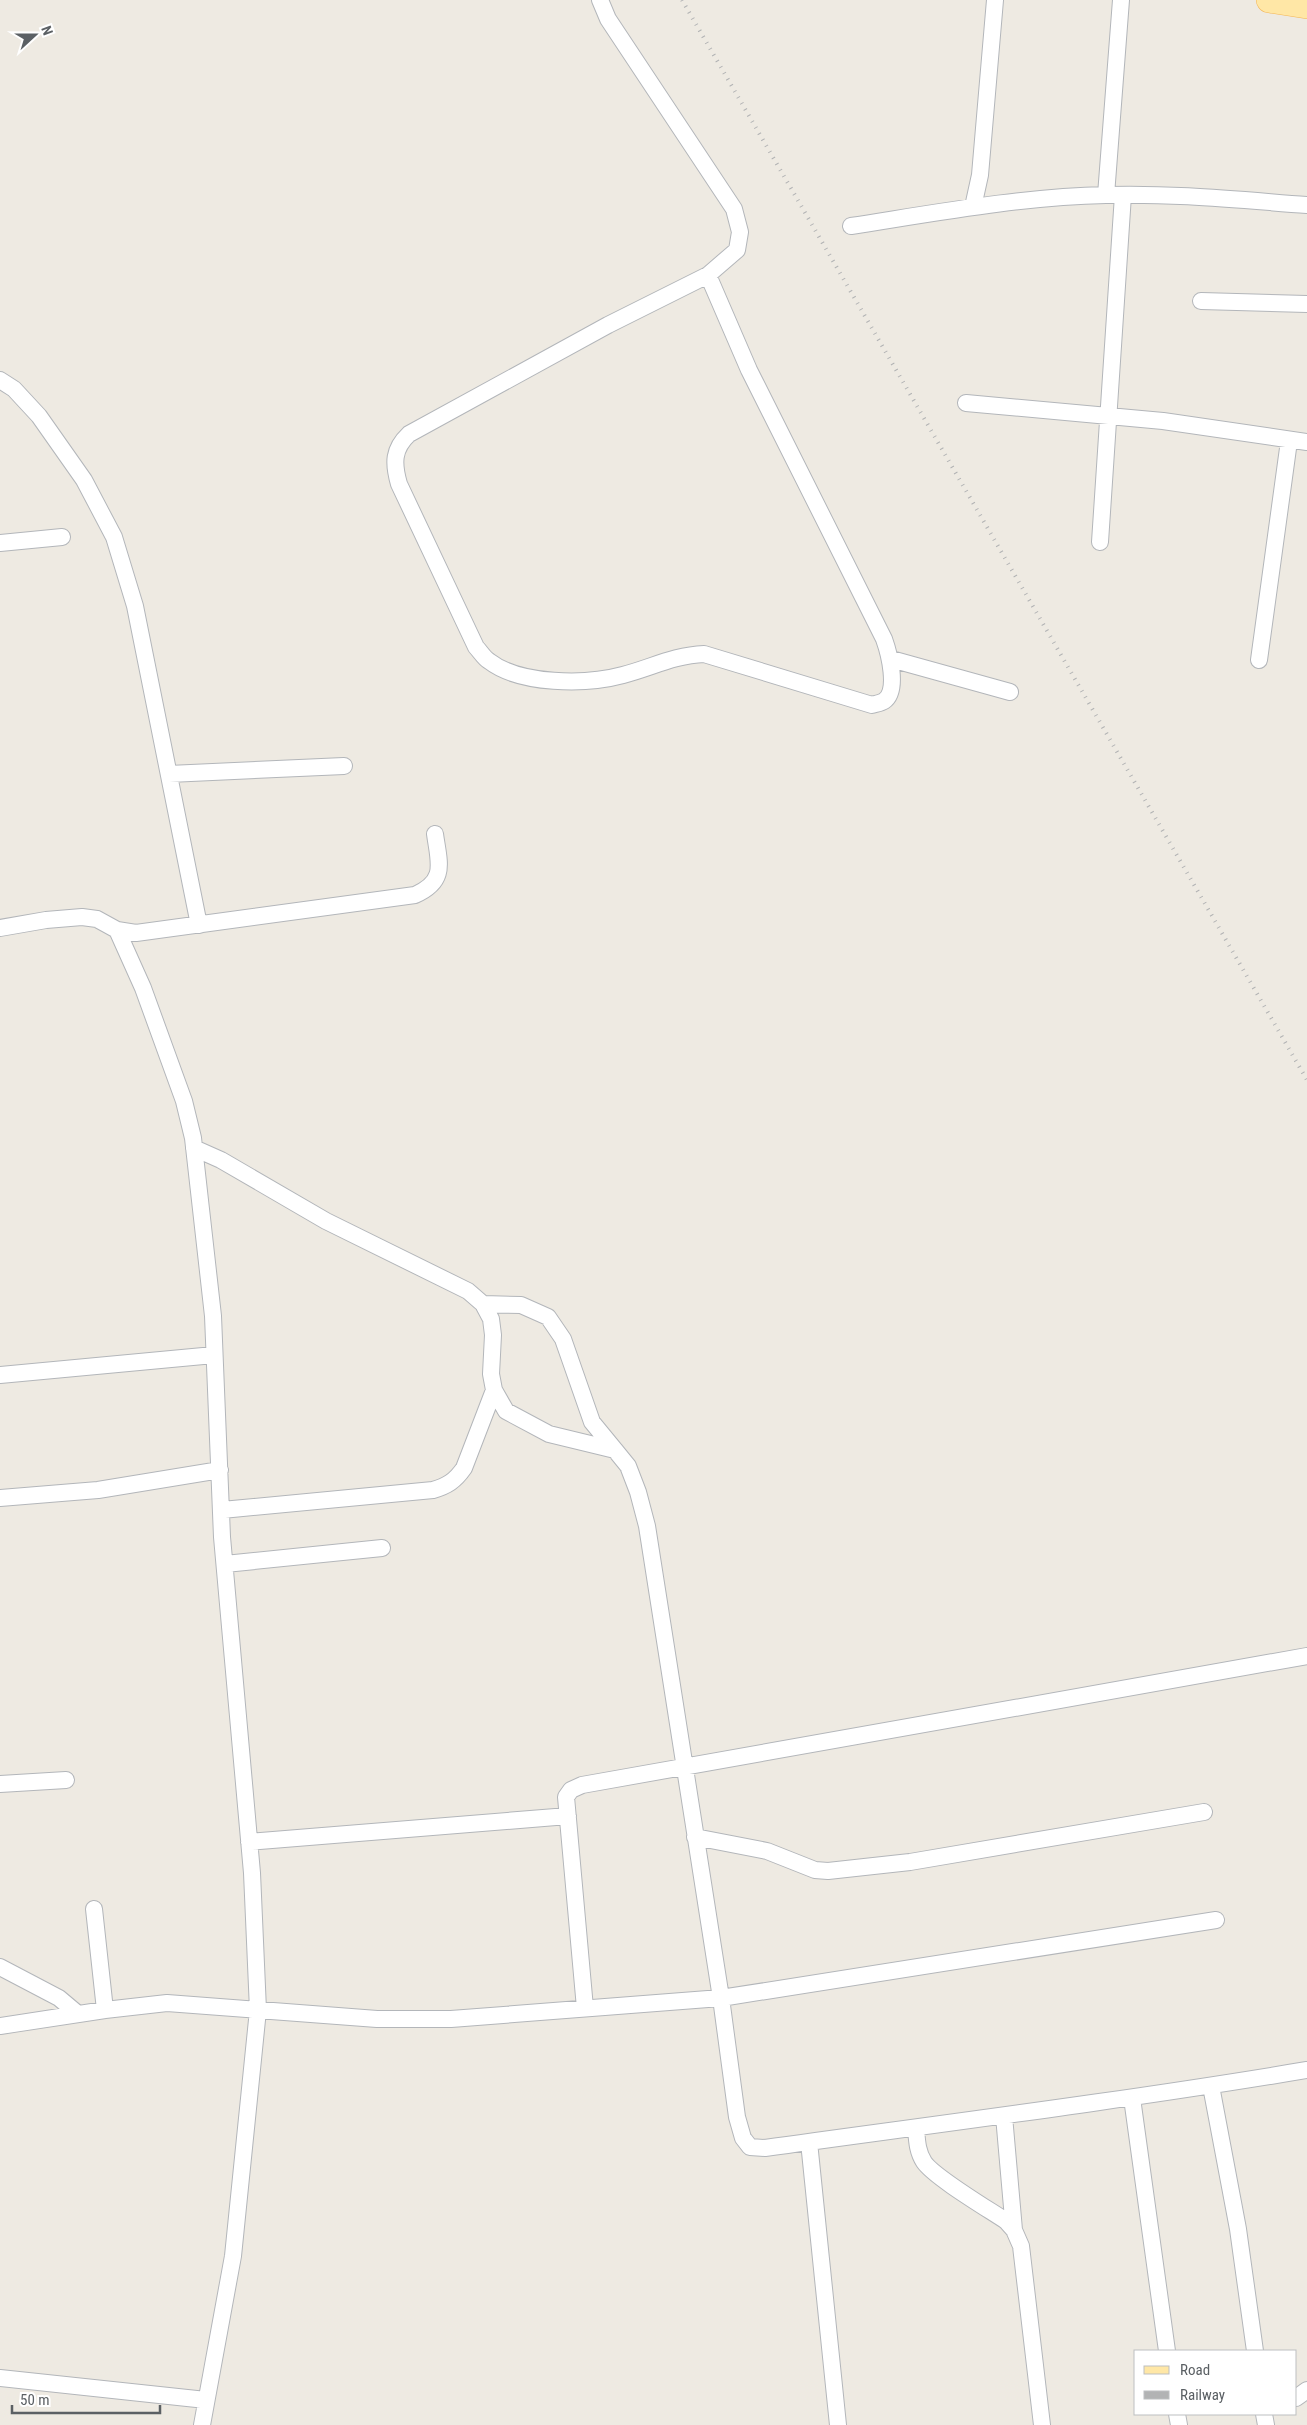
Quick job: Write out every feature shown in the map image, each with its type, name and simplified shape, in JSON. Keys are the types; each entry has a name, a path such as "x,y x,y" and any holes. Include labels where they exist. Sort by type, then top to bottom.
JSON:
{"main road":[{"path":"1269,0 1307,6"}],"street":[{"path":"600,0 608,19 734,209 740,232 737,250 708,275 608,325 423,425 400,443 395,454 395,469 399,484 476,647 489,661 511,672 552,680 592,681 623,676 688,655 704,654 872,705 884,701 889,696 892,678 890,658 884,639 749,370 708,275"},
{"path":"973,207 980,175 995,0"},
{"path":"1106,195 1122,0"},
{"path":"851,226 973,207 1106,195 1179,196 1307,205"},
{"path":"1100,542 1123,195"},
{"path":"1201,302 1307,304"},
{"path":"0,380 14,389 40,416 84,480 114,537 135,606 199,925"},
{"path":"966,403 1163,421 1307,442"},
{"path":"1259,660 1289,440"},
{"path":"0,543 62,537"},
{"path":"890,658 1010,692"},
{"path":"169,774 344,766"},
{"path":"0,928 46,920 82,917 97,919 117,930 136,933 332,904 415,894 429,889 437,881 439,866 435,834"},
{"path":"117,930 143,988 184,1101 194,1148 213,1316 224,1564 249,1842 258,2010 233,2256 202,2425"},
{"path":"194,1148 221,1160 326,1221 468,1291 483,1304 491,1319 491,1374 494,1390 506,1411 520,1420 564,1439 615,1450"},
{"path":"483,1304 521,1305 548,1317 563,1339 592,1422 628,1466 638,1492 647,1526 683,1766 721,1998 737,2117 743,2138 750,2147 765,2148 1004,2116 1307,2070"},
{"path":"0,1375 214,1355"},
{"path":"222,1510 432,1490 444,1486 456,1480 464,1468 494,1390"},
{"path":"0,1498 98,1490 220,1470"},
{"path":"224,1564 382,1548"},
{"path":"585,2008 566,1797 571,1790 582,1785 683,1766 1307,1656"},
{"path":"0,1784 66,1780"},
{"path":"695,1837 767,1851 796,1864 828,1871 910,1862 1204,1812"},
{"path":"249,1842 568,1816"},
{"path":"94,1909 105,2010"},
{"path":"0,2026 105,2010 167,2003 377,2019 451,2019 721,1998 1216,1920"},
{"path":"0,1967 59,1998 78,2014"},
{"path":"1211,2086 1238,2229 1255,2350"},
{"path":"1132,2098 1168,2350"},
{"path":"1004,2116 1014,2230 1020,2246 1042,2425"},
{"path":"916,2128 918,2150 925,2163 935,2174 1006,2221 1014,2230"},
{"path":"808,2142 838,2425"},
{"path":"0,2378 206,2400"}],"railway":[{"path":"682,0 1307,1080"}]}
